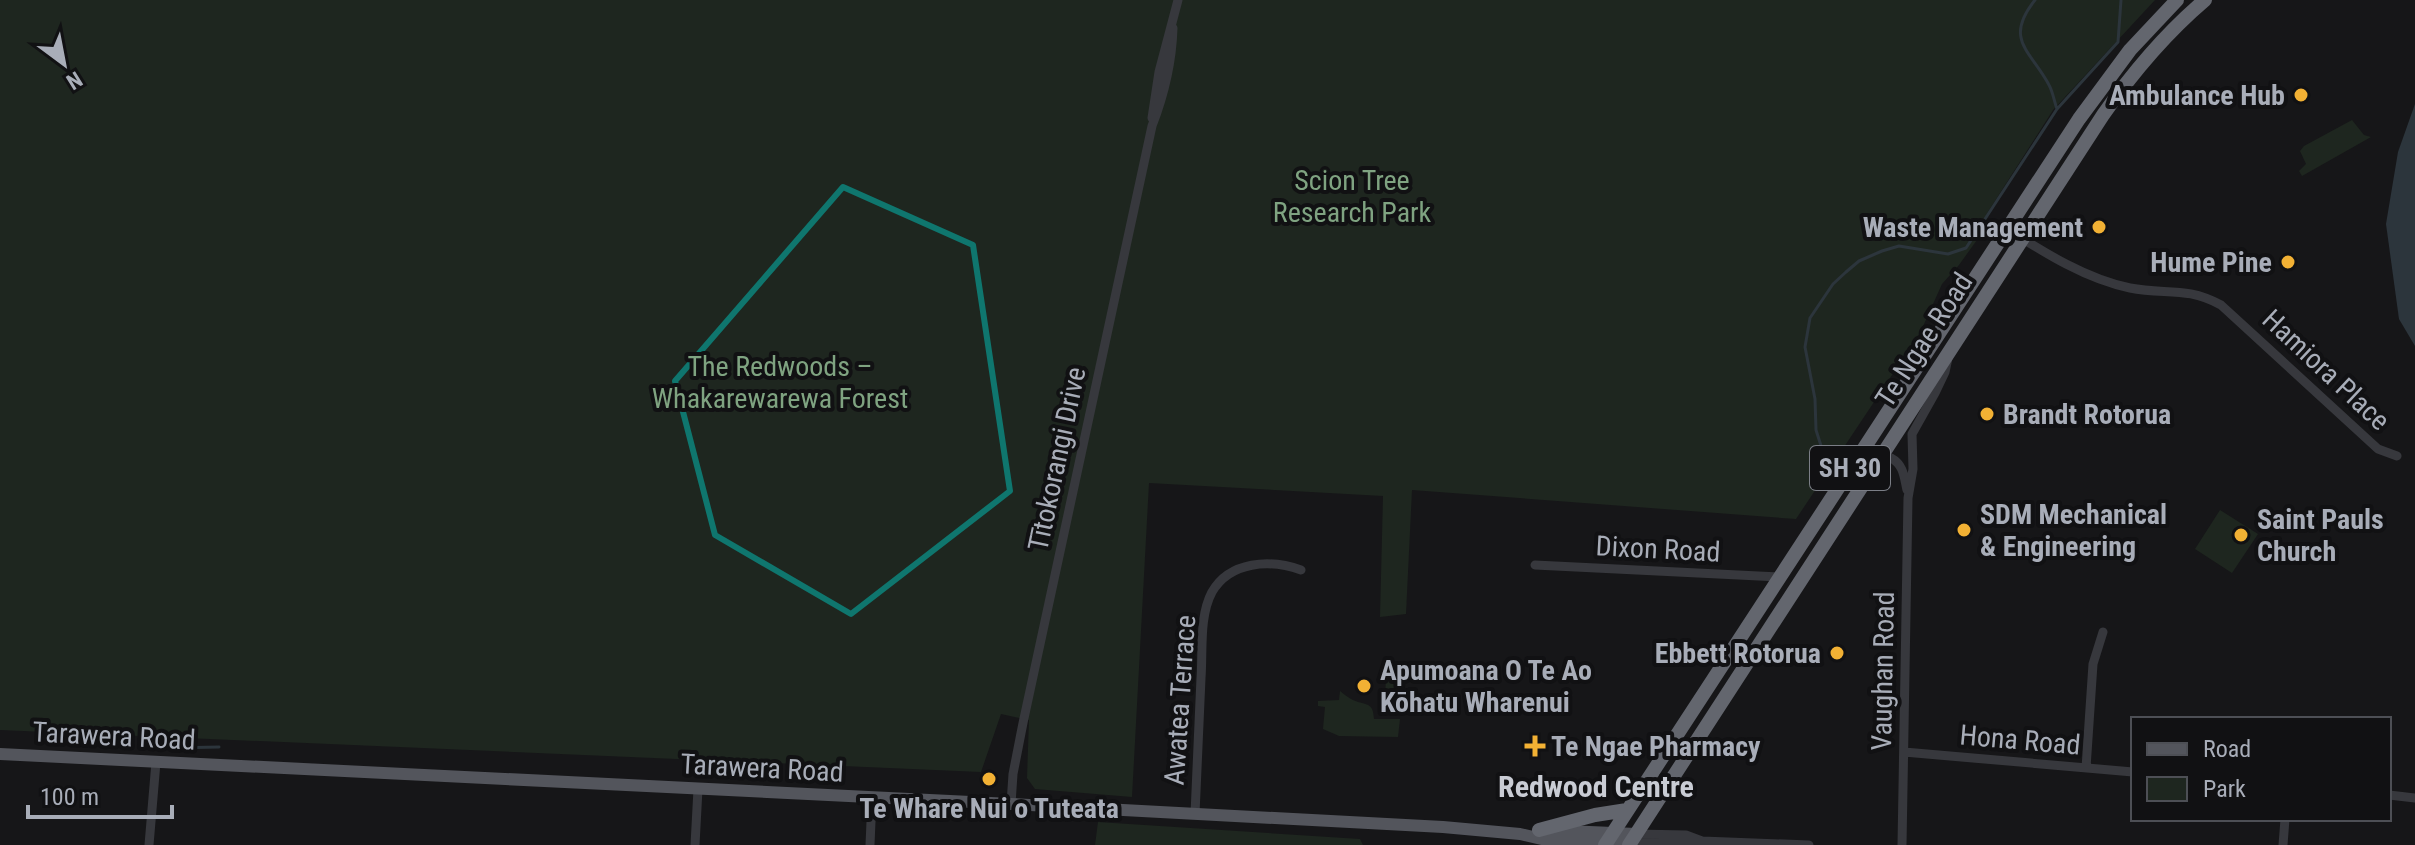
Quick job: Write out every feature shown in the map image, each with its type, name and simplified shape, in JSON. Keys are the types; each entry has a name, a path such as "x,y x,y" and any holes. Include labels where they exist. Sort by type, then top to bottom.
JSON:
{"highway":[{"name":"Te Ngae Road","path":"1608,840 2106,80 2177,0"},
{"name":"Te Ngae Road","path":"1632,841 2133,72 2171,29 2205,0"},
{"path":"1539,830 1627,810"}],"main road":[{"name":"Tarawera Road","path":"0,754 1443,827 1520,834 1555,842 1608,840"},
{"name":"Tarawera Road","path":"1520,834 1539,830 1608,840"},
{"path":"1608,840 1632,841"}],"street":[{"name":"Tītokorangi Drive","path":"1011,804 1013,774 1023,723 1152,126 1159,72 1178,0"},
{"name":"Hamiora Place","path":"2007,229 2084,272 2107,281 2151,291 2192,293 2221,305 2378,449 2397,456"},
{"name":"Vaughan Road","path":"1902,845 1908,498 1913,469 1912,434 1945,372 1950,349"},
{"name":"Vaughan Road","path":"1877,461 1891,458 1898,462 1903,471 1908,498"},
{"name":"Awatea Terrace","path":"1195,814 1208,602 1222,579 1244,567 1280,564 1301,570"},
{"name":"Dixon Road","path":"1535,565 1779,577"},
{"path":"2086,768 2093,664 2103,632"},
{"name":"Hona Road","path":"1904,752 2131,772"},
{"path":"149,845 156,762"},
{"path":"695,845 698,789"},
{"path":"2391,795 2415,798"},
{"path":"870,845 872,798"},
{"path":"2283,845 2285,821"},
{"path":"1632,841 1686,835 1702,841 1809,845"}],"highlighted area":[{"path":"843,187 973,245 1010,491 851,614 715,535 675,381"}],"green space":[{"name":"The Redwoods – Whakarewarewa Forest","path":"0,0 2155,0 2053,110 1986,215 1987,226 1942,284 1920,333 1796,519 1412,490 1406,614 1380,617 1383,496 1149,483 1132,797 1035,789 1027,778 1029,720 1001,714 981,772 0,730"},
{"path":"2352,120 2364,135 2371,137 2302,176 2299,171 2306,164 2300,151 2304,146"},
{"path":"2220,510 2258,534 2232,573 2195,549"},
{"path":"1404,676 1403,699 1385,699 1386,677"},
{"path":"1340,691 1370,706 1374,719 1400,719 1398,737 1339,736 1323,729 1325,707 1318,706 1318,701 1339,700"},
{"path":"1098,822 1360,839 1363,845 1095,845"}],"shaded area":[{"path":"2415,104 2415,346 2399,319 2386,224 2398,152"}],"waterway":[{"path":"2035,0 2021,25 2021,36 2028,54 2050,88 2057,109"},
{"path":"1818,484 1823,452 1816,430 1815,399 1805,347 1810,318 1833,284 1859,261 1899,246 1948,254 1966,248 2057,109 2118,42 2121,0"},
{"path":"170,748 219,747"}],"place":[{"name":"Ambulance Hub","path":"2301,95"},
{"name":"Waste Management","path":"2099,227"},
{"name":"Hume Pine","path":"2288,262"},
{"name":"Brandt Rotorua","path":"1987,414"},
{"name":"SDM Mechanical & Engineering","path":"1964,530"},
{"name":"Saint Pauls Church","path":"2241,535"},
{"name":"Ebbett Rotorua","path":"1837,653"},
{"name":"Apumoana O Te Ao Kōhatu Wharenui","path":"1364,686"},
{"name":"Te Ngae Pharmacy","path":"1535,746"},
{"name":"Te Whare Nui o Tuteata","path":"989,779"}],"district":[{"name":"Redwood Centre","path":"1596,786"}],"park label":[{"name":"Scion Tree Research Park","path":"1352,196"}]}
